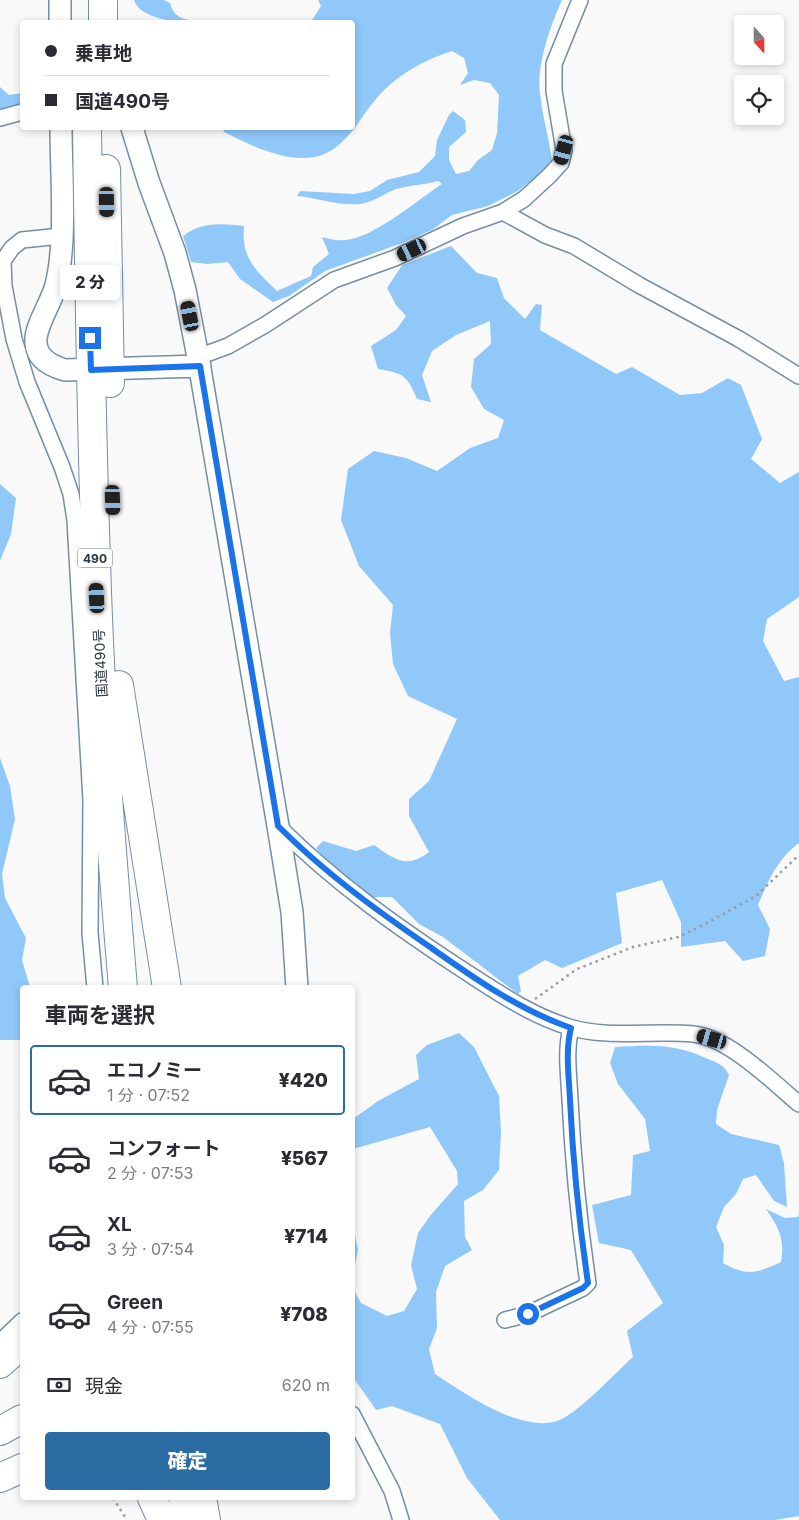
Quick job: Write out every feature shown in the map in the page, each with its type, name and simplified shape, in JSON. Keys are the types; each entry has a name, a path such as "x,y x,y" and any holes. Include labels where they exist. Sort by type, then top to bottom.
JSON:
{"highway":[{"path":"85,0 86,20"},
{"path":"103,0 104,20"},
{"name":"国道490号","path":"87,130 88,290 100,369 128,842 141,985"},
{"name":"国道490号","path":"105,130 100,369 101,684 123,985"},
{"path":"119,685 167,985"},
{"path":"0,1364 20,1346"},
{"path":"0,1380 20,1367"},
{"path":"0,1430 20,1420"},
{"path":"0,1478 20,1469"},
{"path":"153,1500 162,1520"},
{"path":"183,1500 186,1520"},
{"path":"202,1500 206,1520"}],"street":[{"path":"60,0 60,20"},
{"path":"61,130 61,236 56,285 36,342 38,353 44,361 54,367 65,370 199,361 265,326 334,280 395,258 463,226 503,212 524,199 561,163 564,150 554,91 554,64 580,0"},
{"path":"0,118 20,113"},
{"path":"133,130 149,183 175,253 199,361 292,912 297,985"},
{"path":"503,212 574,246 639,285 739,339 799,376"},
{"path":"61,236 22,240 12,248 3,261 3,302 27,382 71,494 75,520 91,800 90,933 95,985"},
{"path":"278,826 310,858 356,896 440,955 526,1009 571,1028 627,1034 694,1034 712,1039 746,1060 799,1104"},
{"path":"505,1320 528,1314 583,1288 588,1283 578,1211 571,1117 567,1043 571,1028"},
{"path":"0,1342 20,1323"},
{"path":"355,1420 392,1491 401,1520"}],"path":[{"path":"526,1009 540,994 577,969 633,947 678,937 756,896 799,854"},
{"path":"115,1500 127,1520"}],"shaded area":[{"path":"134,0 164,0 170,3 177,15 190,20 162,19 144,12"},
{"path":"318,0 562,0 545,45 539,82 542,110 552,161 541,173 518,191 488,206 452,215 432,230 402,243 325,271 289,296 273,302 240,279 228,262 207,264 191,262 183,236 190,231 204,226 228,224 244,226 245,247 248,256 257,270 277,291 311,276 313,267 329,254 322,237 345,240 369,233 442,184 438,181 396,189 370,202 360,204 336,203 297,196 300,191 354,194 370,191 387,180 419,172 435,156 437,140 449,115 453,111 465,120 466,132 449,147 449,160 456,174 469,171 478,160 492,150 497,133 499,95 490,83 474,80 460,85 468,73 464,58 452,51 411,69 392,83 376,99 355,127 355,20 312,20 321,6"},
{"path":"0,87 9,95 20,93 20,107 0,112"},
{"path":"223,130 353,130 335,148 322,155 308,158 279,155"},
{"path":"451,246 477,273 497,278 504,298 525,319 536,304 542,305 540,330 616,374 632,367 680,395 702,393 728,378 741,385 762,439 751,459 780,483 799,472 799,597 767,619 763,641 784,681 799,677 799,843 779,863 758,905 770,929 765,956 743,961 725,941 681,947 681,922 662,880 616,893 622,943 562,968 545,960 518,976 521,991 518,994 443,937 419,924 392,897 372,897 331,867 316,848 323,841 356,851 374,845 401,861 414,860 429,852 409,816 409,799 429,781 457,719 408,696 393,664 390,633 393,605 359,566 341,520 348,469 374,451 406,458 437,471 470,448 498,438 504,420 484,409 471,387 474,359 491,344 490,321 456,335 432,351 422,375 431,402 417,399 403,376 378,369 371,346 396,330 406,316 396,305 387,288 402,265"},
{"path":"0,484 16,498 11,534 0,561"},
{"path":"0,758 10,786 15,819 2,874 5,898 26,938 22,960 29,985 20,985 20,1040 0,1040"},
{"path":"459,1033 474,1047 499,1096 501,1132 499,1170 483,1190 464,1201 465,1237 472,1250 445,1266 436,1292 437,1328 429,1349 435,1374 464,1393 499,1412 536,1423 552,1422 567,1416 601,1388 633,1357 627,1331 663,1303 631,1250 599,1243 592,1205 631,1195 633,1155 650,1151 645,1119 618,1084 610,1063 615,1047 663,1046 685,1050 715,1062 725,1069 729,1075 717,1110 716,1124 731,1134 779,1145 784,1163 787,1207 774,1201 756,1175 743,1179 736,1194 724,1207 716,1227 724,1245 723,1263 739,1270 752,1272 781,1262 782,1247 780,1234 766,1209 785,1218 798,1217 799,1213 799,1516 774,1520 500,1520 467,1478 440,1424 392,1406 376,1410 355,1380 355,1292 361,1303 387,1316 404,1311 417,1289 411,1265 418,1233 458,1184 457,1171 430,1127 355,1148 355,1118 378,1101 419,1079 416,1055 427,1045"},
{"path":"355,1236 358,1250 355,1265"}],"route":[{"path":"90,338 91,370 200,366 278,826 310,858 356,896 440,955 504,997 547,1020 571,1028 567,1043 571,1117 578,1211 588,1283 583,1288 528,1314"}]}
